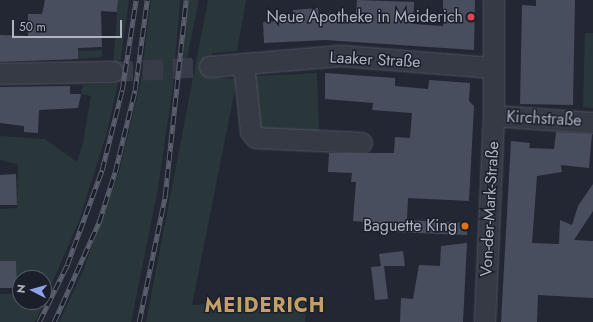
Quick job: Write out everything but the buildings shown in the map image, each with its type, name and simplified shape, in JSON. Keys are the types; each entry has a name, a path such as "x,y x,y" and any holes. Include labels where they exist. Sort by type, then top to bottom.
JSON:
{"street":[{"name":"Von-der-Mark-Straße","path":"485,322 494,116 492,68 494,0"},
{"name":"Laaker Straße","path":"210,67 341,56 492,68"},
{"path":"244,64 251,132 256,138 362,143"},
{"path":"0,74 113,72"},
{"name":"Kirchstraße","path":"494,116 593,123"}],"shaded area":[{"path":"118,0 129,0 118,78 112,79"},
{"path":"151,0 180,0 173,86 157,194 131,322 59,322 82,274 119,172 140,86"},
{"path":"187,0 199,0 187,58 183,58"},
{"path":"208,0 246,0 237,51 212,53 207,77 237,79 192,305 305,298 305,322 146,322"},
{"path":"585,33 593,33 593,108 583,107"},
{"path":"102,50 102,57 78,59 78,51"},
{"path":"317,73 319,132 259,129 253,76"},
{"path":"118,83 107,132 79,221 52,283 52,270 16,270 16,261 0,261 0,209 17,208 18,164 0,160 0,136 45,139 77,162 83,143 91,96 81,94 83,85"},
{"path":"0,294 12,294 12,310 40,310 37,318 34,322 0,322"}],"tunnel":[{"path":"113,72 210,67"}],"railway":[{"path":"39,322 67,265 102,170 122,90 136,0"},
{"path":"54,322 99,222 115,172 135,90 147,0"},
{"path":"139,322 165,196 186,0"}],"place":[{"name":"Neue Apotheke in Meiderich","path":"471,17"},
{"name":"Baguette King","path":"465,226"}],"district":[{"name":"MEIDERICH","path":"265,305"}]}
